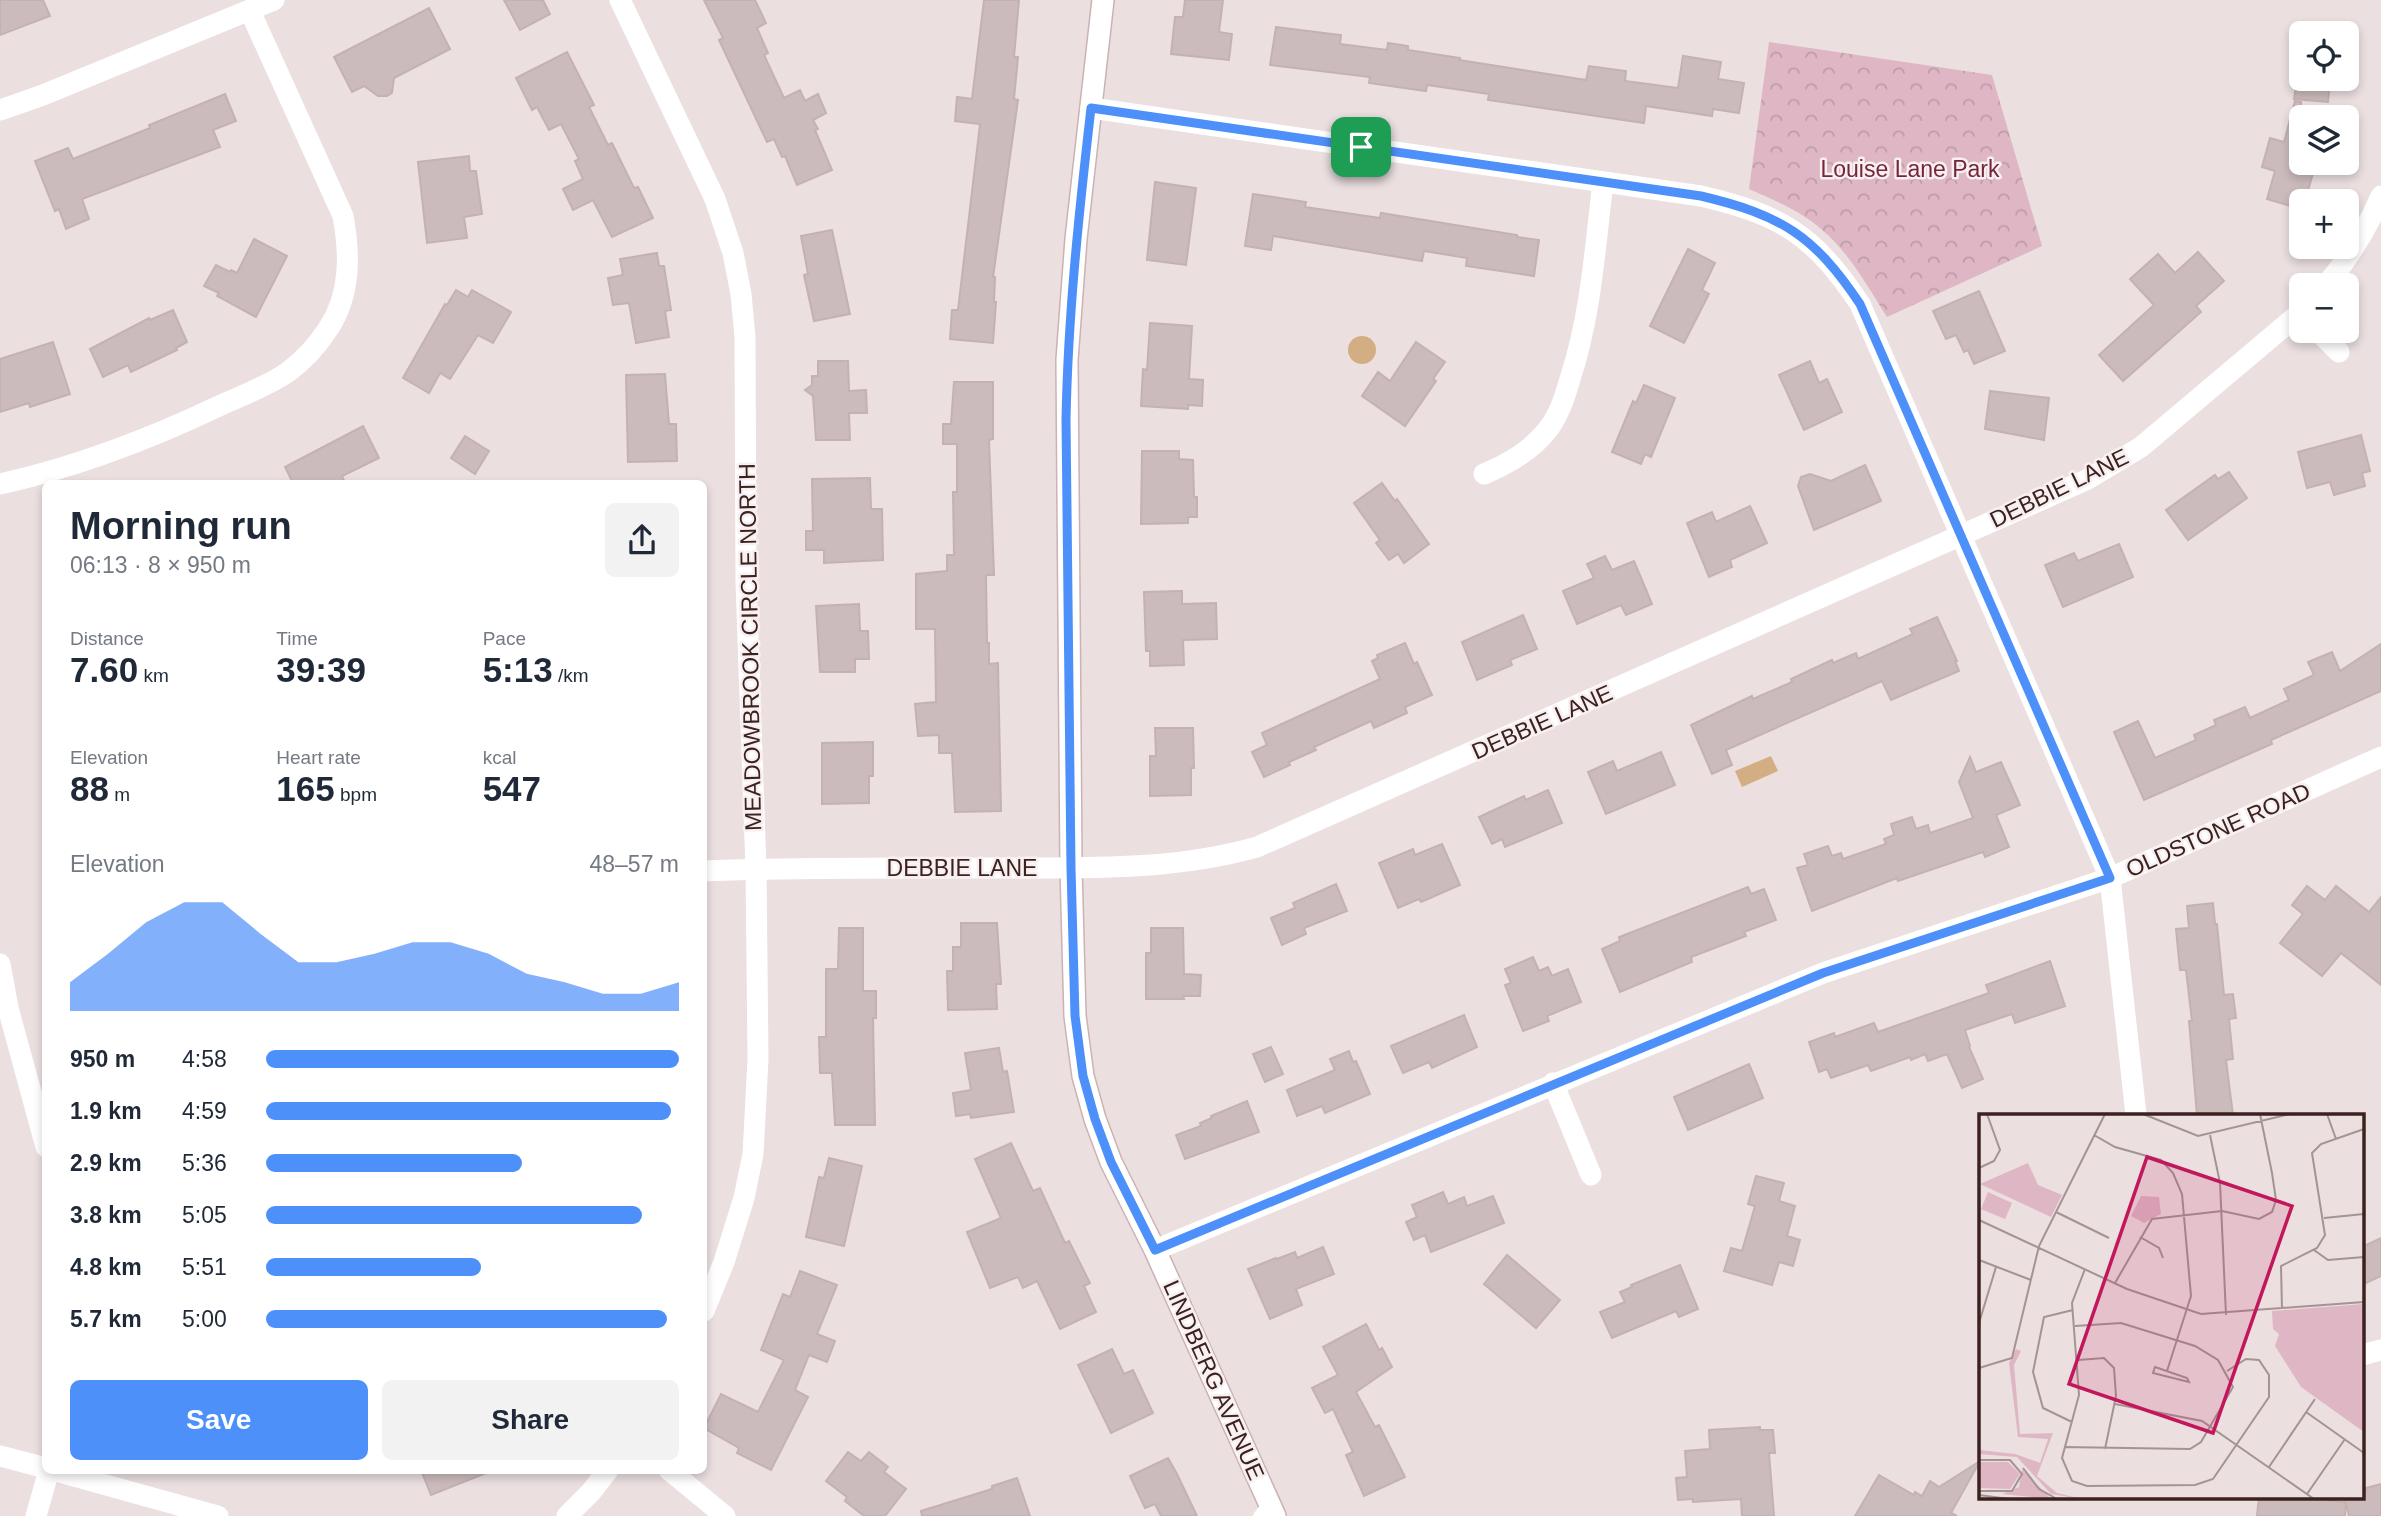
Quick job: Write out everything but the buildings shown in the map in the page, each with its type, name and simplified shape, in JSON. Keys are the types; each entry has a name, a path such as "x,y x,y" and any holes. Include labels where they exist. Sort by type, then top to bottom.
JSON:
{"street":[{"path":"0,110 274,0"},
{"name":"MEADOWBROOK CIRCLE NORTH","path":"620,0 715,199 733,253 741,294 745,337 746,582 756,869 758,1059 753,1154 744,1198 707,1303"},
{"name":"LINDBERG AVENUE","path":"1102,0 1076,239 1068,360 1071,868 1075,1016 1083,1076 1111,1162 1155,1250 1267,1511"},
{"path":"0,484 77,463 144,440 267,384 310,354 330,327 342,301 348,273 348,244 343,216 250,11"},
{"path":"1091,108 1701,196 1742,205 1780,222 1814,245 1837,270 1860,304 2110,878 2136,1114"},
{"path":"1484,474 1508,464 1529,450 1549,428 1560,410 1587,317 1603,182"},
{"path":"2336,273 2347,261 2368,225 2381,196"},
{"name":"DEBBIE LANE","path":"707,871 1071,868 1181,864 1220,858 1257,847 2086,480 2141,447 2289,323"},
{"path":"2330,343 2339,352"},
{"name":"OLDSTONE ROAD","path":"1155,1250 1823,973 2110,878 2381,757"},
{"path":"0,964 8,1008 42,1132"},
{"path":"1553,1083 1591,1175"},
{"path":"2364,1354 2381,1350"},
{"path":"0,1456 42,1467"},
{"path":"36,1516 48,1474"},
{"path":"67,1474 218,1516"},
{"path":"567,1516 605,1474"},
{"path":"674,1474 725,1516"}],"green space":[{"name":"Louise Lane Park","path":"1769,42 1992,75 2042,246 1887,317 1857,270 1831,238 1796,211 1749,189"}],"shaded area":[{"path":"1362,336 1372,340 1376,350 1372,360 1362,364 1352,360 1348,350 1352,340"},
{"path":"1771,756 1778,771 1742,787 1735,771"}],"route":[{"path":"1091,108 1361,147 1701,196 1742,205 1780,222 1814,245 1837,270 1860,304 2110,878 1823,973 1155,1250 1111,1162 1095,1119 1083,1076 1075,1016 1066,420 1076,239 1091,108"}]}
